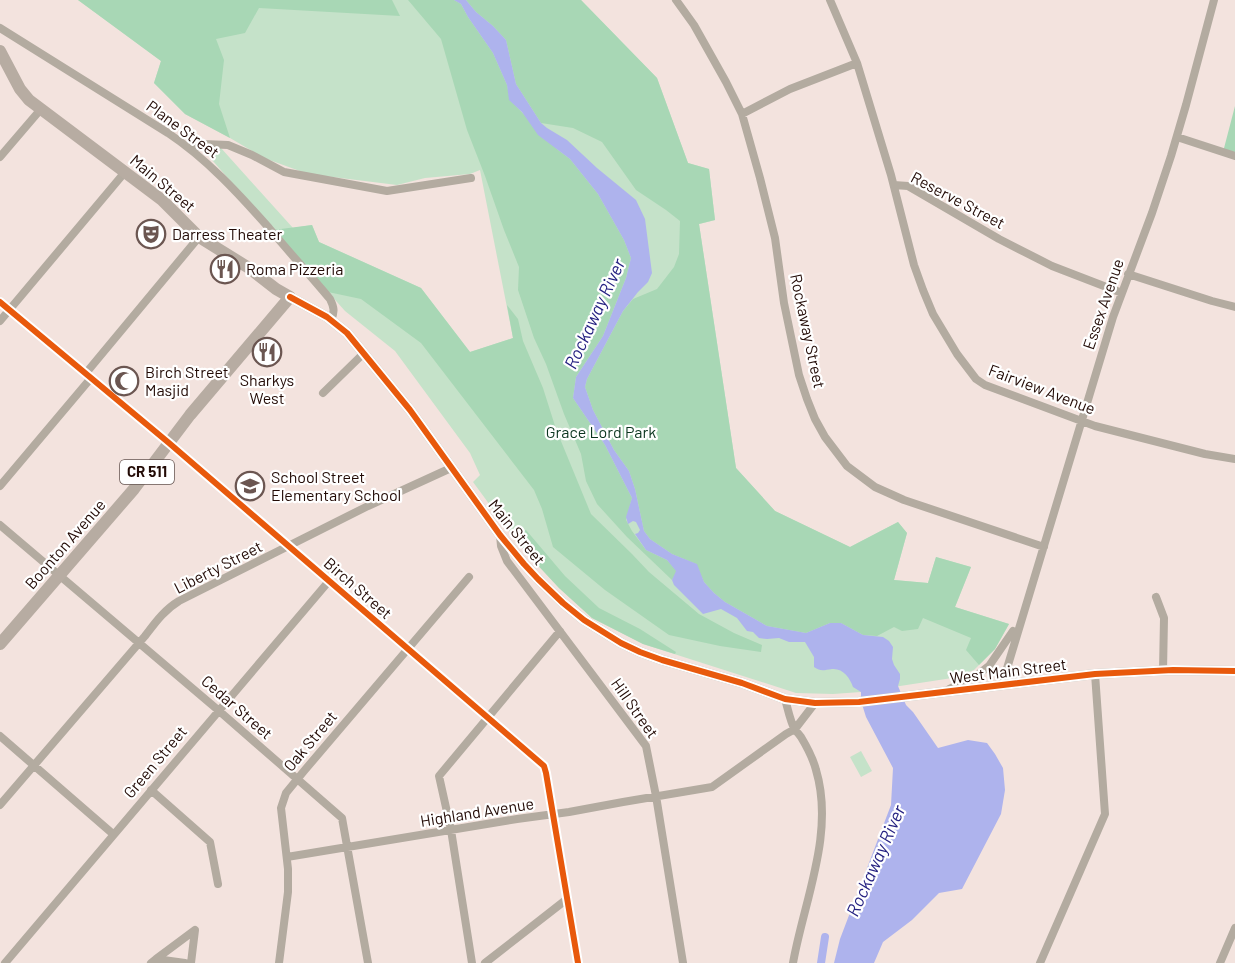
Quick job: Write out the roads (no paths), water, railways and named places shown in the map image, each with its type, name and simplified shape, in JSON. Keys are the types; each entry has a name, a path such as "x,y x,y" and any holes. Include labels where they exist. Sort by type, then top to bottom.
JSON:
{"main road":[{"name":"Main Street","path":"0,53 20,89 29,100 162,200 199,237 290,297"},
{"name":"Boonton Avenue","path":"0,644 134,489 190,415 290,297"}],"street":[{"name":"Rockaway Street","path":"676,0 694,25 742,114 775,238 784,303 799,375 815,419 825,437 847,466 875,487 904,500 1044,547"},
{"name":"Reserve Street","path":"830,0 856,63 894,185 908,186 999,239 1052,266 1122,292"},
{"name":"Essex Avenue","path":"1002,685 1113,317 1177,138 1214,0"},
{"name":"Plane Street","path":"0,28 192,150 246,202 330,299 334,313 331,320"},
{"path":"742,114 790,89 856,63"},
{"path":"0,157 41,109"},
{"path":"1177,138 1235,156"},
{"path":"192,150 202,144 228,145 284,172 387,191 471,177"},
{"path":"0,321 125,172"},
{"name":"Fairview Avenue","path":"894,185 914,266 933,314 946,337 976,379 985,385 1095,426 1205,454 1235,459"},
{"path":"0,486 199,237"},
{"path":"1128,274 1235,307"},
{"name":"Main Street","path":"290,297 331,320 347,333 410,410 500,535 524,564 563,603 621,643 662,660 742,683 784,699"},
{"name":"Birch Street","path":"0,302 169,443 544,766 578,963"},
{"path":"324,393 363,354"},
{"name":"Liberty Street","path":"0,805 162,613 179,601 368,506 451,468"},
{"name":"Cedar Street","path":"0,525 342,818 368,963"},
{"name":"Hill Street","path":"500,535 501,546 507,561 646,746 683,963"},
{"name":"Oak Street","path":"279,963 288,892 287,857 281,808 286,793 469,577"},
{"name":"Green Street","path":"4,963 329,581"},
{"path":"1156,597 1164,618 1163,670"},
{"name":"Essex Avenue","path":"942,693 976,676 989,666 1008,641 1021,618"},
{"path":"472,963 439,776 560,631"},
{"name":"West Main Street","path":"784,699 815,703 859,702 1095,674 1163,670 1235,671"},
{"path":"1040,963 1105,814 1095,674"},
{"path":"784,699 795,729 816,768 822,799 819,848 793,963"},
{"name":"Highland Avenue","path":"287,857 712,787 795,729 815,703"},
{"path":"0,736 113,834"},
{"path":"151,790 210,842 218,884"},
{"path":"485,963 567,899"},
{"path":"1220,963 1235,928"},
{"path":"154,961 195,930 192,963"},
{"path":"154,961 186,963"}],"water":[{"name":"Rockaway River","path":"454,0 466,0 506,40 516,84 541,123 567,140 636,200 645,219 652,273 648,282 623,311 585,387 593,410 614,450 629,471 644,531 650,539 672,554 697,564 704,582 725,602 767,626 806,633 830,623 841,623 863,635 883,637 893,647 892,659 900,674 898,686 906,705 938,748 968,740 987,743 1003,768 1005,790 1001,814 962,889 939,893 912,920 883,942 874,963 834,963 840,939 891,805 893,768 866,717 861,692 853,687 848,677 840,670 821,670 814,667 814,657 805,642 759,638 753,632 747,631 737,618 721,609 703,614 674,585 672,580 676,571 667,560 646,550 635,534 640,530 636,522 628,524 626,517 632,498 605,445 573,398 576,377 603,336 626,278 631,258 624,240 598,194 570,159 538,135 522,112 509,100 507,85 493,53 461,4"}],"waterway":[{"path":"821,963 825,937"}],"place":[{"name":"Darress Theater","path":"151,234"},
{"name":"Roma Pizzeria","path":"225,269"},
{"name":"Sharkys West","path":"267,352"},
{"name":"Birch Street Masjid","path":"124,381"},
{"name":"School Street Elementary School","path":"250,486"}],"park label":[{"name":"Grace Lord Park","path":"601,432"}]}
